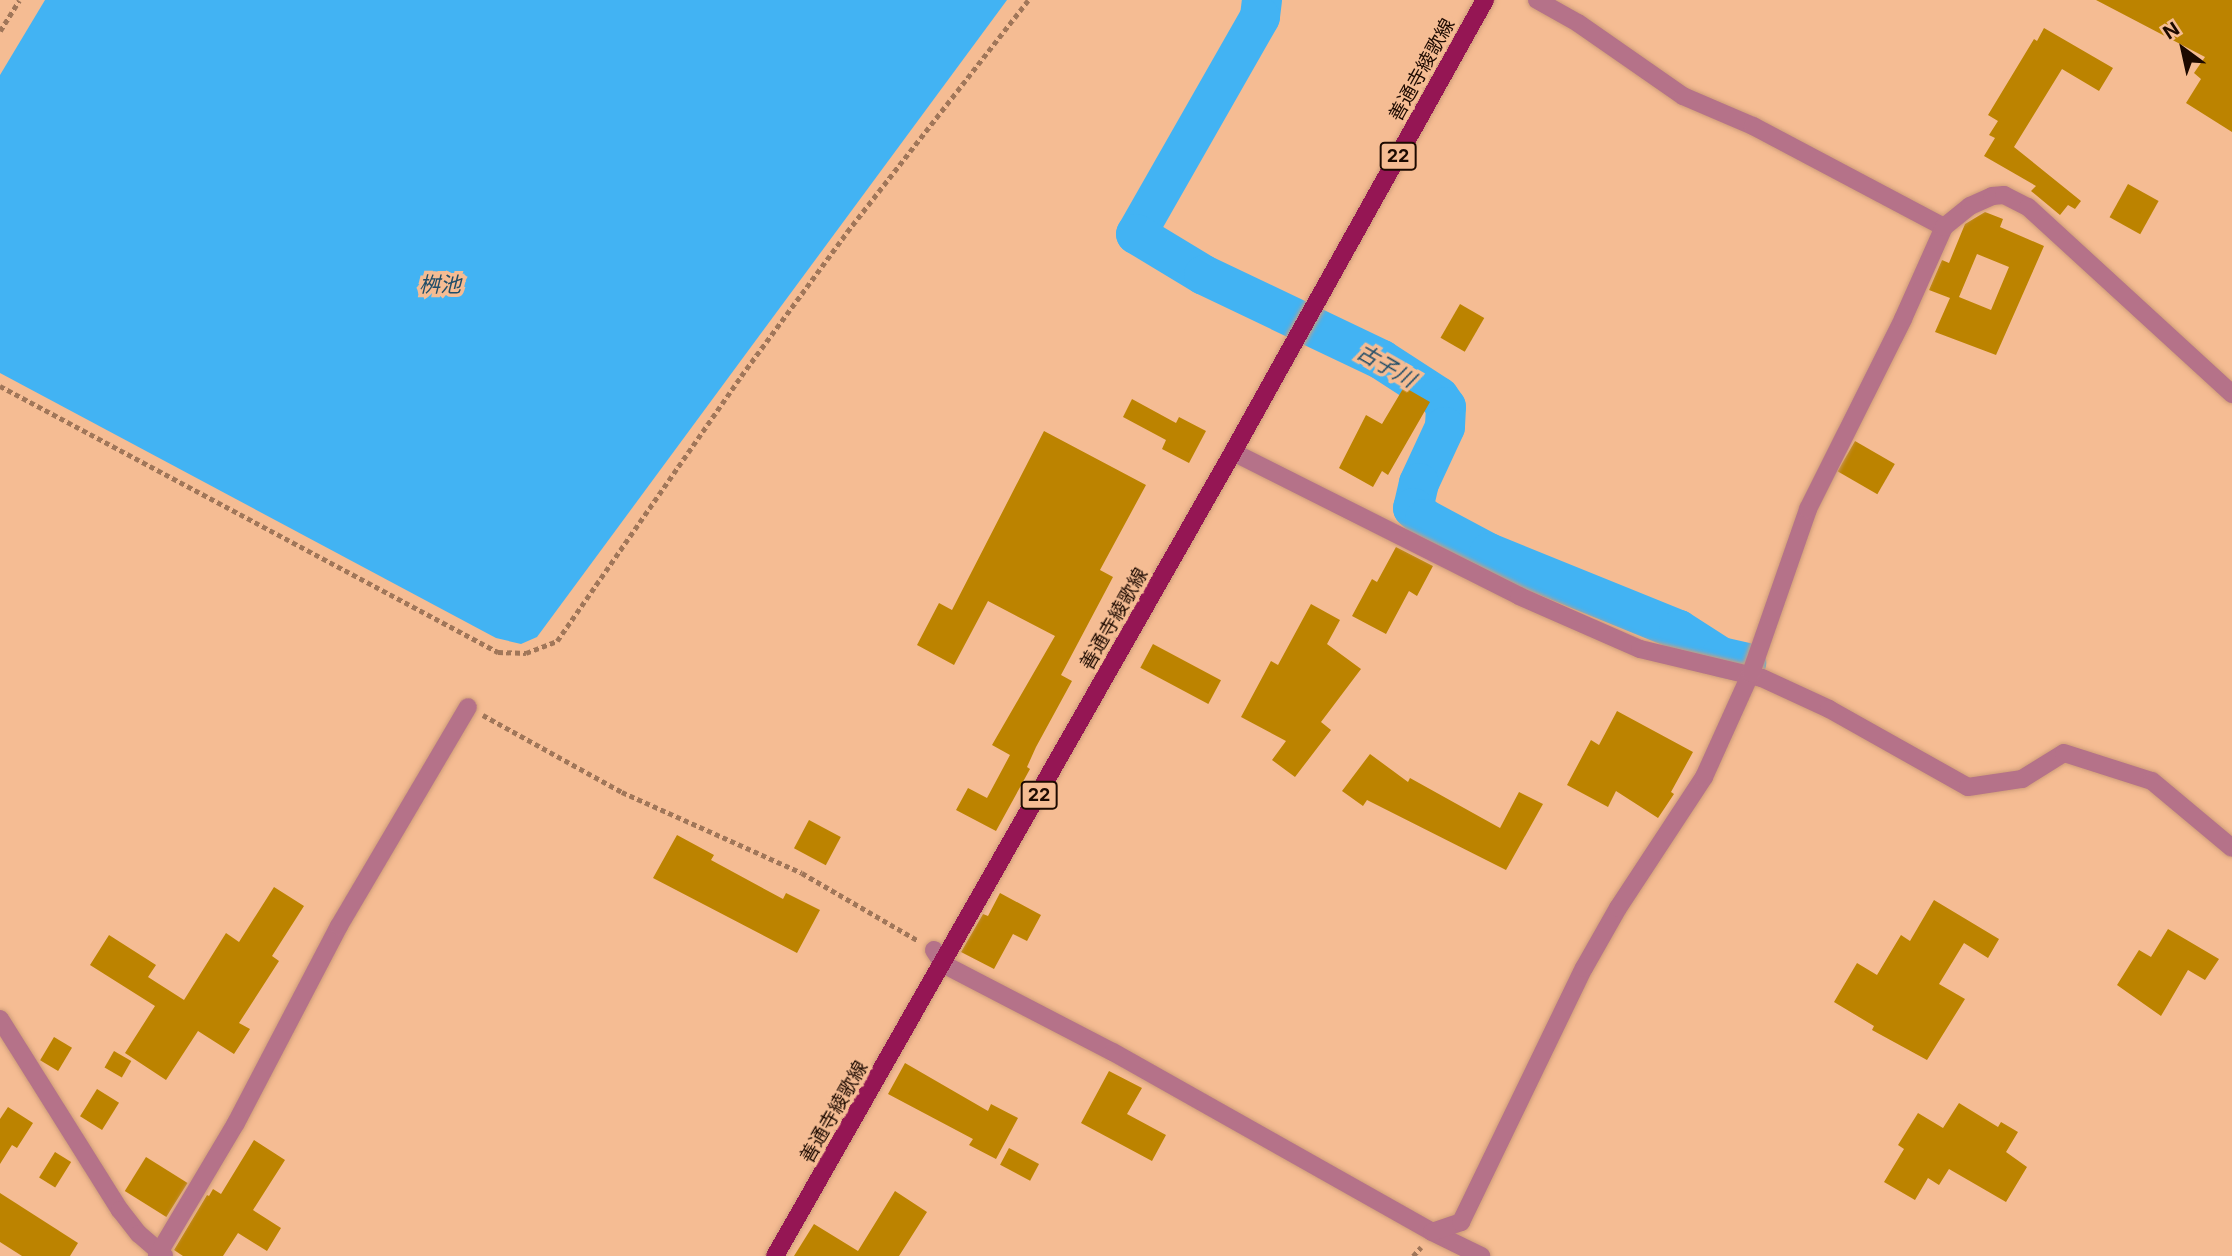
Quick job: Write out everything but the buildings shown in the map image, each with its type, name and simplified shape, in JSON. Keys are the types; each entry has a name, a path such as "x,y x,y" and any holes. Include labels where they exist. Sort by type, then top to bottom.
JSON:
{"main road":[{"name":"善通寺綾歌線","path":"775,1256 939,957 1233,452 1485,0"}],"street":[{"path":"1537,0 1578,23 1683,96 1753,126 1944,227"},
{"path":"1432,1232 1461,1222 1584,968 1618,908 1704,776 1751,673 1808,509 1903,319 1944,227 1970,206 1992,196 2004,195 2028,207 2232,394"},
{"path":"1233,452 1519,596 1640,649 1751,673 1829,709 1968,787 2022,779 2064,753 2152,781 2232,848"},
{"path":"0,1019 120,1210 160,1255 236,1123 339,926 468,707"},
{"path":"939,957 1125,1058 1432,1232 1481,1256"}],"path":[{"path":"0,31 19,0"},
{"path":"0,386 498,652 526,653 557,641 741,376 847,232 1028,0"},
{"path":"468,707 622,792 802,873 939,957"}],"water":[{"name":"桝池","path":"45,0 1007,0 537,637 521,644 496,638 0,373 0,75"}],"waterway":[{"name":"古子川","path":"1262,0 1260,17 1136,234 1204,275 1382,360 1439,397 1446,407 1445,427 1419,483 1413,508 1425,519 1489,553 1679,630 1721,657 1746,663"}]}
